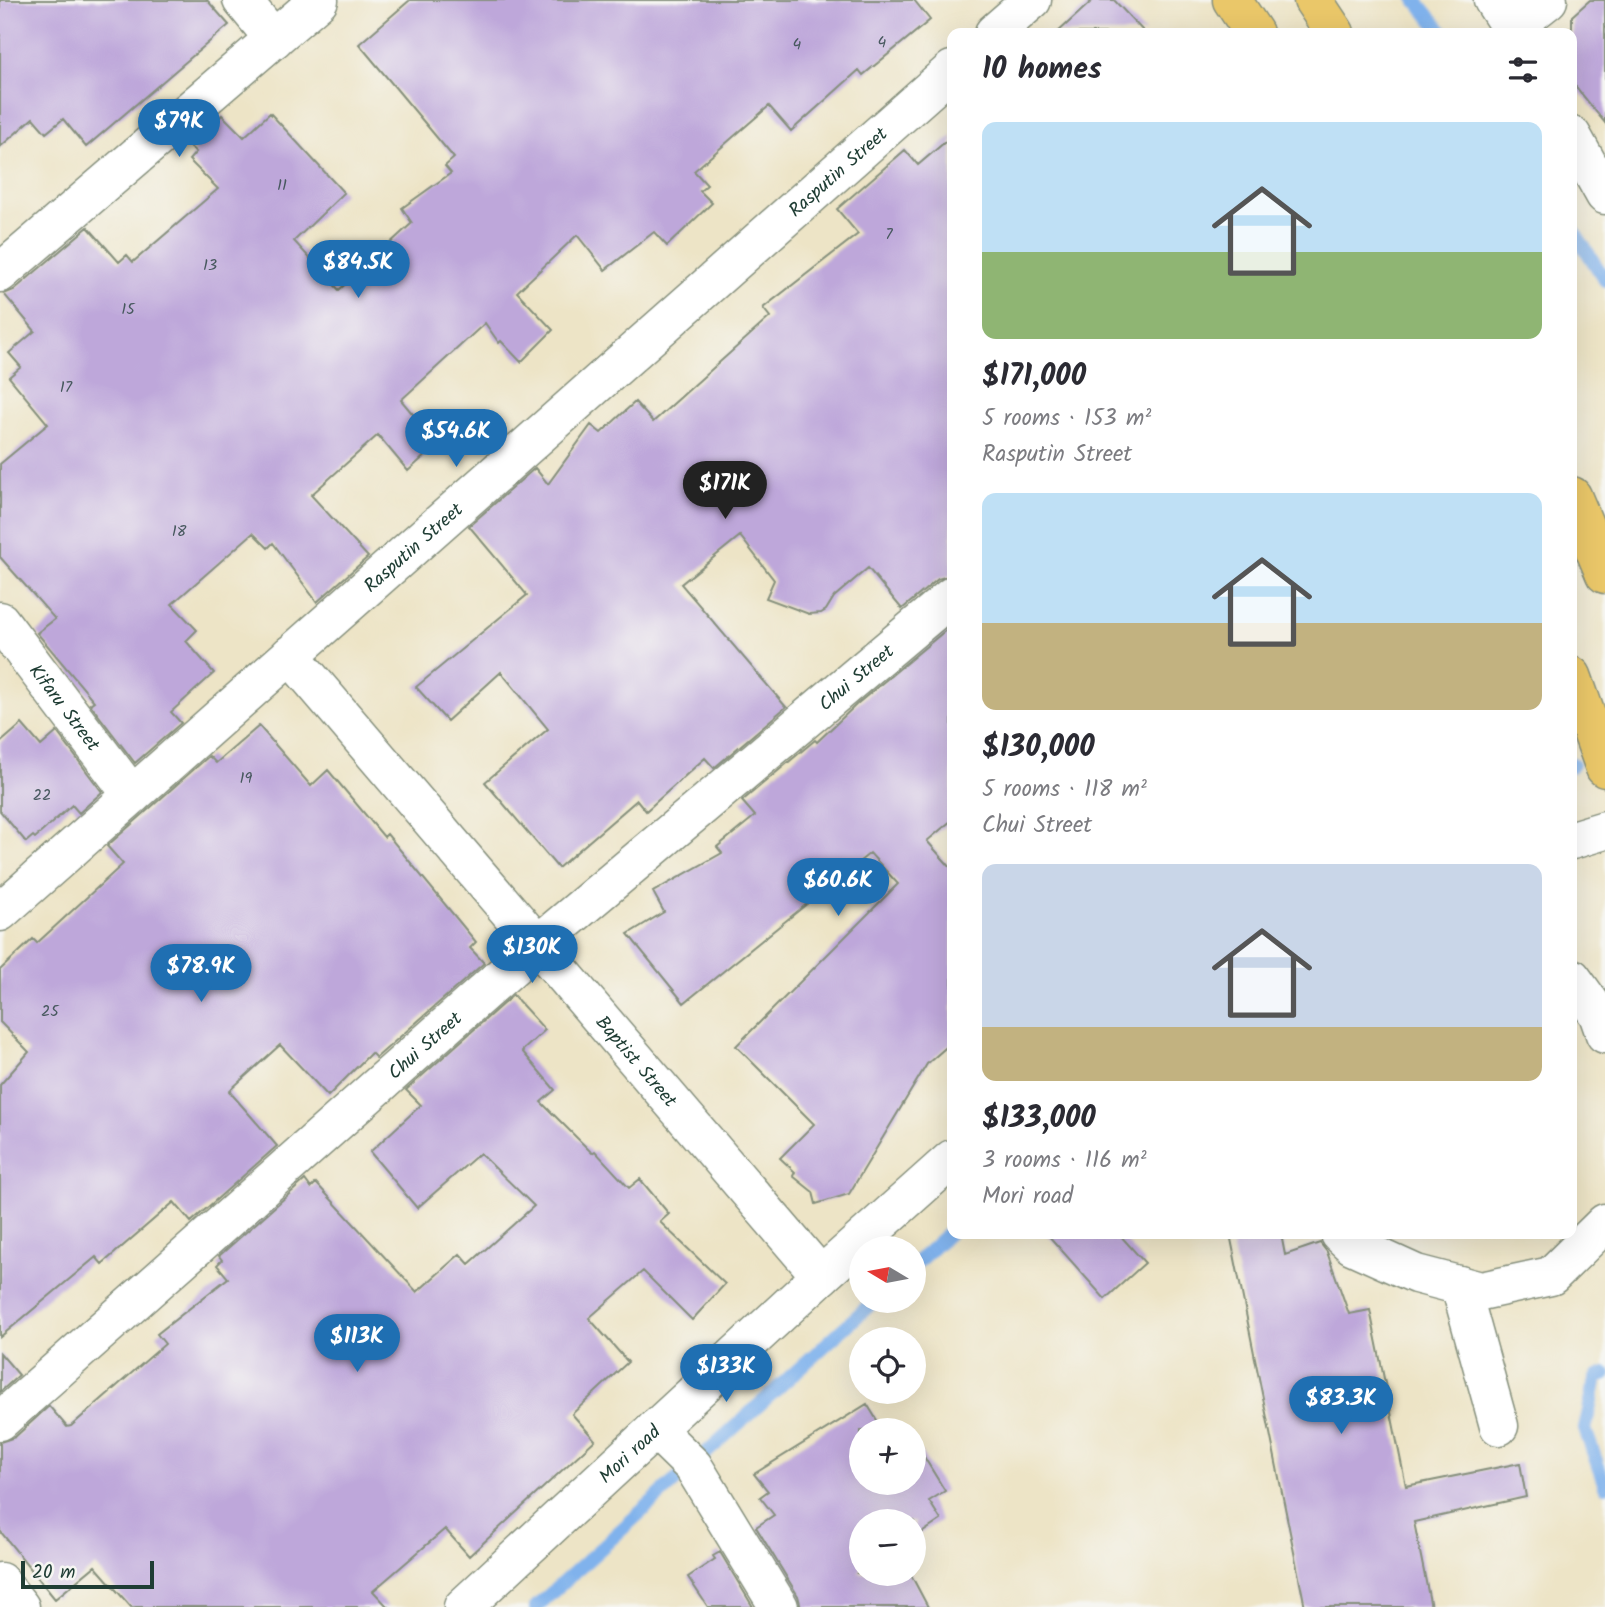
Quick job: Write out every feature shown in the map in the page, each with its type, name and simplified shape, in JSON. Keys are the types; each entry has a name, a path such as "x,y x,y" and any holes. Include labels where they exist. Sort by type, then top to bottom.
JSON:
{"main road":[{"path":"1313,0 1332,28"},
{"path":"1577,508 1605,574"},
{"path":"1577,690 1605,768"}],"street":[{"path":"242,0 274,39"},
{"path":"0,273 319,0"},
{"path":"1000,28 1032,0"},
{"path":"1506,24 1548,0"},
{"name":"Rasputin Street","path":"0,912 947,74"},
{"path":"1577,145 1605,195"},
{"name":"Chui Street","path":"0,1421 537,945 947,600"},
{"name":"Kifaru Street","path":"0,621 132,794"},
{"name":"Baptist Street","path":"290,655 821,1276"},
{"path":"1577,838 1605,830"},
{"path":"1577,985 1598,1014 1605,1034"},
{"name":"Mori road","path":"463,1607 821,1276 947,1163"},
{"path":"1345,1239 1352,1245 1416,1274 1481,1291 1551,1276 1605,1223"},
{"path":"1460,1285 1499,1426"},
{"path":"655,1429 693,1466 779,1607"},
{"path":"0,1582 20,1607"}],"building":[{"path":"0,0 207,0 229,25 86,147 63,119 46,133 33,118 0,147"},
{"path":"410,0 914,0 930,20 863,75 859,70 791,131 769,106 694,171 707,185 700,191 712,203 667,246 654,232 605,270 577,235 517,292 553,330 521,362 501,341 499,343 485,323 401,400 438,444 408,471 378,435 311,495 368,557 317,602 273,543 268,548 253,533 172,604 197,630 186,641 214,673 171,712 181,723 135,763 90,704 94,701 37,633 55,619 0,557 0,464 48,424 9,377 21,367 9,353 35,331 4,294 14,290 88,227 119,262 127,255 133,262 218,189 189,160 196,152 190,147 222,115 244,137 270,113 344,193 294,241 339,290 412,223 402,208 451,173 445,166 454,158 359,44"},
{"path":"1093,0 1114,0 1140,28 1062,28"},
{"path":"1590,0 1605,0 1605,123 1577,88 1577,28 1572,28 1572,16"},
{"path":"947,140 947,576 938,579 902,609 868,568 834,597 826,610 809,614 766,598 774,580 740,536 681,584 786,707 714,768 705,758 646,811 637,800 558,868 485,782 548,729 501,672 447,721 416,687 527,595 469,526 535,468 548,484 591,425 601,433 635,402 653,422 770,317 763,308 858,234 837,209 905,150 918,165"},
{"path":"947,629 947,824 927,841 947,863 947,1046 927,1064 849,1194 816,1204 813,1192 793,1176 795,1172 780,1158 814,1124 736,1046 898,884 870,853 684,1003 628,934 664,912 653,892 722,853 717,847 755,816 742,801 815,740 817,742 857,704"},
{"path":"22,724 41,746 57,732 102,792 79,813 72,805 35,838 33,836 26,842 0,811 0,743"},
{"path":"259,726 311,786 328,770 384,837 387,834 476,942 470,948 484,963 376,1058 371,1053 328,1096 280,1045 229,1091 277,1146 191,1222 174,1202 102,1264 96,1257 0,1337 0,1085 29,1052 0,1022 0,970 33,939 37,943 123,864 107,846 209,756 216,763"},
{"path":"513,995 545,1030 522,1051 555,1090 541,1102 592,1153 595,1151 629,1188 640,1179 669,1214 660,1222 725,1284 692,1320 643,1271 589,1318 628,1362 572,1414 595,1440 469,1556 445,1529 373,1591 388,1607 131,1607 95,1566 55,1599 0,1531 0,1442 15,1437 49,1406 67,1427 71,1426 165,1344 157,1334 228,1278 217,1265 222,1260 219,1256 305,1180 311,1188 316,1183 417,1292 460,1254 469,1264 534,1206 480,1153 417,1208 370,1152 421,1105 406,1090"},
{"path":"1051,1239 1123,1239 1145,1263 1105,1299"},
{"path":"1231,1239 1282,1239 1285,1255 1320,1243 1327,1252 1349,1314 1370,1310 1406,1486 1520,1463 1526,1497 1414,1522 1431,1607 1305,1607"},
{"path":"0,1353 19,1375 0,1392"},
{"path":"867,1404 876,1418 849,1418 849,1495 926,1495 926,1460 945,1491 929,1501 941,1520 926,1530 926,1509 849,1509 849,1586 917,1586 928,1607 801,1607 798,1596 756,1527 774,1515 760,1497 768,1491 754,1474"},
{"path":"720,1552 753,1607 708,1607 688,1577 715,1559 713,1556"}],"waterway":[{"path":"1416,0 1439,28"},
{"path":"1577,236 1605,280"},
{"path":"926,1254 947,1235"},
{"path":"536,1607 861,1313"},
{"path":"1605,1374 1596,1378 1585,1429 1605,1486"}]}
